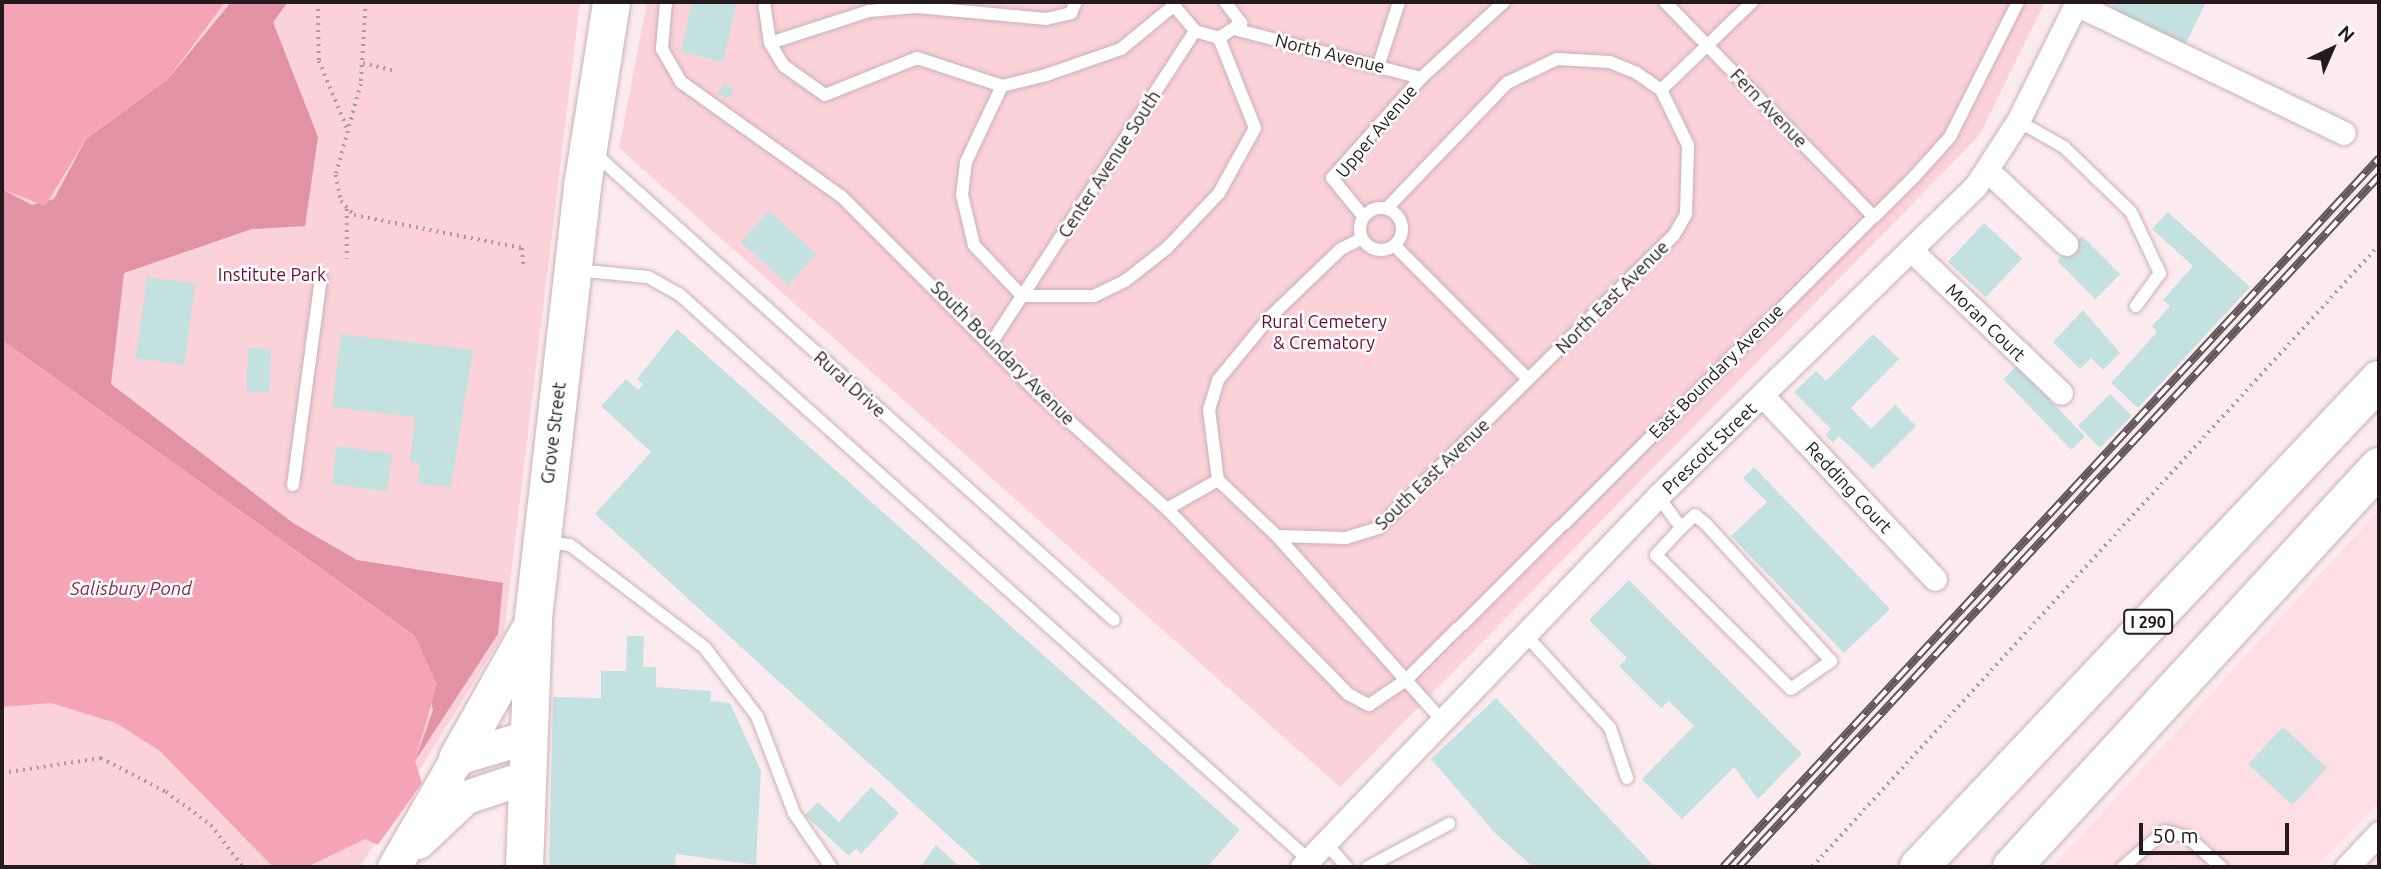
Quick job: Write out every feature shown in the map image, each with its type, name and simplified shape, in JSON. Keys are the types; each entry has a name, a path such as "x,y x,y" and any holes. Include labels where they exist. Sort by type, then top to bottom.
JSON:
{"highway":[{"name":"I 290","path":"1919,867 2379,380"},
{"path":"2012,867 2379,467"}],"main road":[{"name":"Grove Street","path":"524,867 532,625 572,270 611,2"},
{"path":"395,867 532,625"},
{"path":"457,758 527,737"},
{"path":"395,867 466,797 526,777"}],"street":[{"name":"Prescott Street","path":"1306,864 1440,718 1658,496 1911,250 1988,171 2018,121 2076,3"},
{"path":"2076,3 2344,133"},
{"path":"1988,171 2066,244"},
{"name":"Moran Court","path":"1911,250 2061,393"},
{"name":"Redding Court","path":"1762,396 1935,579"},
{"path":"2347,867 2379,833"}],"lane":[{"name":"South Boundary Avenue","path":"666,2 662,49 681,82 841,196 992,342 1038,393 1167,509 1348,694 1369,705"},
{"path":"764,2 770,43 797,81 825,95 917,58 1002,86 1121,49 1172,5 1195,31 1219,38 1238,30 1241,23 1225,2"},
{"path":"770,43 869,12 917,7 1046,19 1071,13 1076,2"},
{"path":"1379,64 1399,2"},
{"path":"1420,78 1504,2"},
{"name":"Fern Avenue","path":"1665,2 1872,215"},
{"path":"1528,379 1395,246 1370,248 1361,239 1363,216 1387,208 1525,72 1582,58 1610,62 1661,90 1752,2"},
{"name":"East Boundary Avenue","path":"1369,705 1406,680 1950,137 2018,2"},
{"name":"North Avenue","path":"1238,30 1379,64 1420,78"},
{"name":"Center Avenue South","path":"992,342 1195,31"},
{"path":"1002,86 967,162 962,195 974,245 1022,296 1094,296 1125,281 1167,248 1219,193 1255,128 1219,38"},
{"name":"Upper Avenue","path":"1363,216 1332,178 1420,78"},
{"name":"North East Avenue","path":"1528,379 1646,269 1686,214 1688,145 1661,90"},
{"path":"2018,121 2064,147 2131,212 2160,273 2136,306"},
{"name":"Rural Drive","path":"588,147 1114,620"},
{"path":"1387,208 1401,220 1395,246"},
{"path":"1361,239 1341,249 1279,308 1218,380 1209,410 1218,480 1277,536 1440,718"},
{"path":"572,270 648,277 679,294 1306,864"},
{"path":"293,485 321,278"},
{"name":"South East Avenue","path":"1277,536 1346,538 1378,528 1528,379"},
{"path":"1167,509 1218,480"},
{"path":"1658,496 1681,528"},
{"path":"1695,514 1831,660 1791,689 1656,555 1681,528 1695,514"},
{"path":"541,542 570,545 705,648 757,716 794,813 831,867"},
{"path":"1524,633 1610,728 1627,778"},
{"path":"1368,867 1449,824"},
{"path":"2123,867 2165,831 2188,838 2221,867"},
{"path":"1325,842 1347,867"}],"path":[{"path":"318,2 319,61 348,130"},
{"path":"347,259 346,209 336,175 363,64 366,2"},
{"path":"363,64 392,70"},
{"path":"346,209 513,245 526,254 524,267"},
{"path":"1812,867 2379,245"},
{"path":"2,773 101,758 166,792 211,825 243,867"}],"shaded area":[{"path":"231,2 288,2 273,22 318,137 305,226 252,229 124,273 111,384 293,523 357,560 503,583 498,634 415,761 433,710 415,636 2,340 2,189 32,205 54,199 86,139 168,79"},
{"path":"2379,510 2379,802 2316,867 2179,867 2172,862 2167,867 2053,867"}],"green space":[{"name":"Institute Park","path":"2,2 580,2 504,633 360,867 2,867"},
{"name":"Rural Cemetery & Crematory","path":"647,2 2045,2 1979,136 1340,787 619,148"}],"water":[{"path":"2,2 225,2 168,79 86,139 45,206 2,189"},
{"name":"Salisbury Pond","path":"2,340 415,636 437,684 415,761 422,783 378,845 365,839 307,867 273,867 160,751 116,723 51,703 2,707"}],"building":[{"path":"692,2 737,2 723,62 681,52"},
{"path":"2114,2 2206,2 2184,47 2110,11"},
{"path":"725,83 734,91 727,99 718,91"},
{"path":"769,211 817,254 788,285 741,242"},
{"path":"2168,212 2250,287 2138,408 2111,383 2157,332 2152,326 2170,306 2163,300 2193,266 2152,229"},
{"path":"1984,223 2022,258 1986,297 1948,262"},
{"path":"2082,236 2120,274 2095,299 2057,261"},
{"path":"147,277 196,284 184,365 136,358"},
{"path":"2083,310 2120,353 2103,370 2091,358 2080,369 2053,342"},
{"path":"677,329 1240,830 1207,867 983,867 595,514 651,452 601,406 626,379 638,390 643,384 637,379"},
{"path":"341,334 473,350 451,487 417,483 420,463 410,462 415,417 332,407"},
{"path":"1873,334 1899,359 1851,408 1871,429 1895,405 1916,426 1873,469 1839,436 1833,443 1825,435 1831,429 1794,392 1816,371 1826,381"},
{"path":"248,348 271,349 269,393 246,392"},
{"path":"2017,366 2085,436 2071,450 2003,379"},
{"path":"2110,394 2132,416 2100,448 2078,426"},
{"path":"337,446 392,454 387,491 332,484"},
{"path":"1754,467 1890,609 1844,653 1731,536 1767,502 1743,478"},
{"path":"1629,580 1802,754 1758,799 1734,767 1682,819 1642,779 1694,726 1669,701 1661,708 1619,666 1627,658 1589,620"},
{"path":"627,636 644,636 643,667 656,667 656,687 711,691 710,701 730,703 761,771 756,865 676,854 675,867 549,867 553,697 601,698 601,671 626,671"},
{"path":"1496,698 1655,867 1533,867 1495,833 1431,759"},
{"path":"2283,727 2327,768 2292,805 2248,764"},
{"path":"871,787 899,813 861,854 856,848 849,856 805,815 818,802 839,822"},
{"path":"936,845 960,867 920,867"}],"railway":[{"path":"1723,867 2379,158"},
{"path":"1739,867 2379,176"}]}
